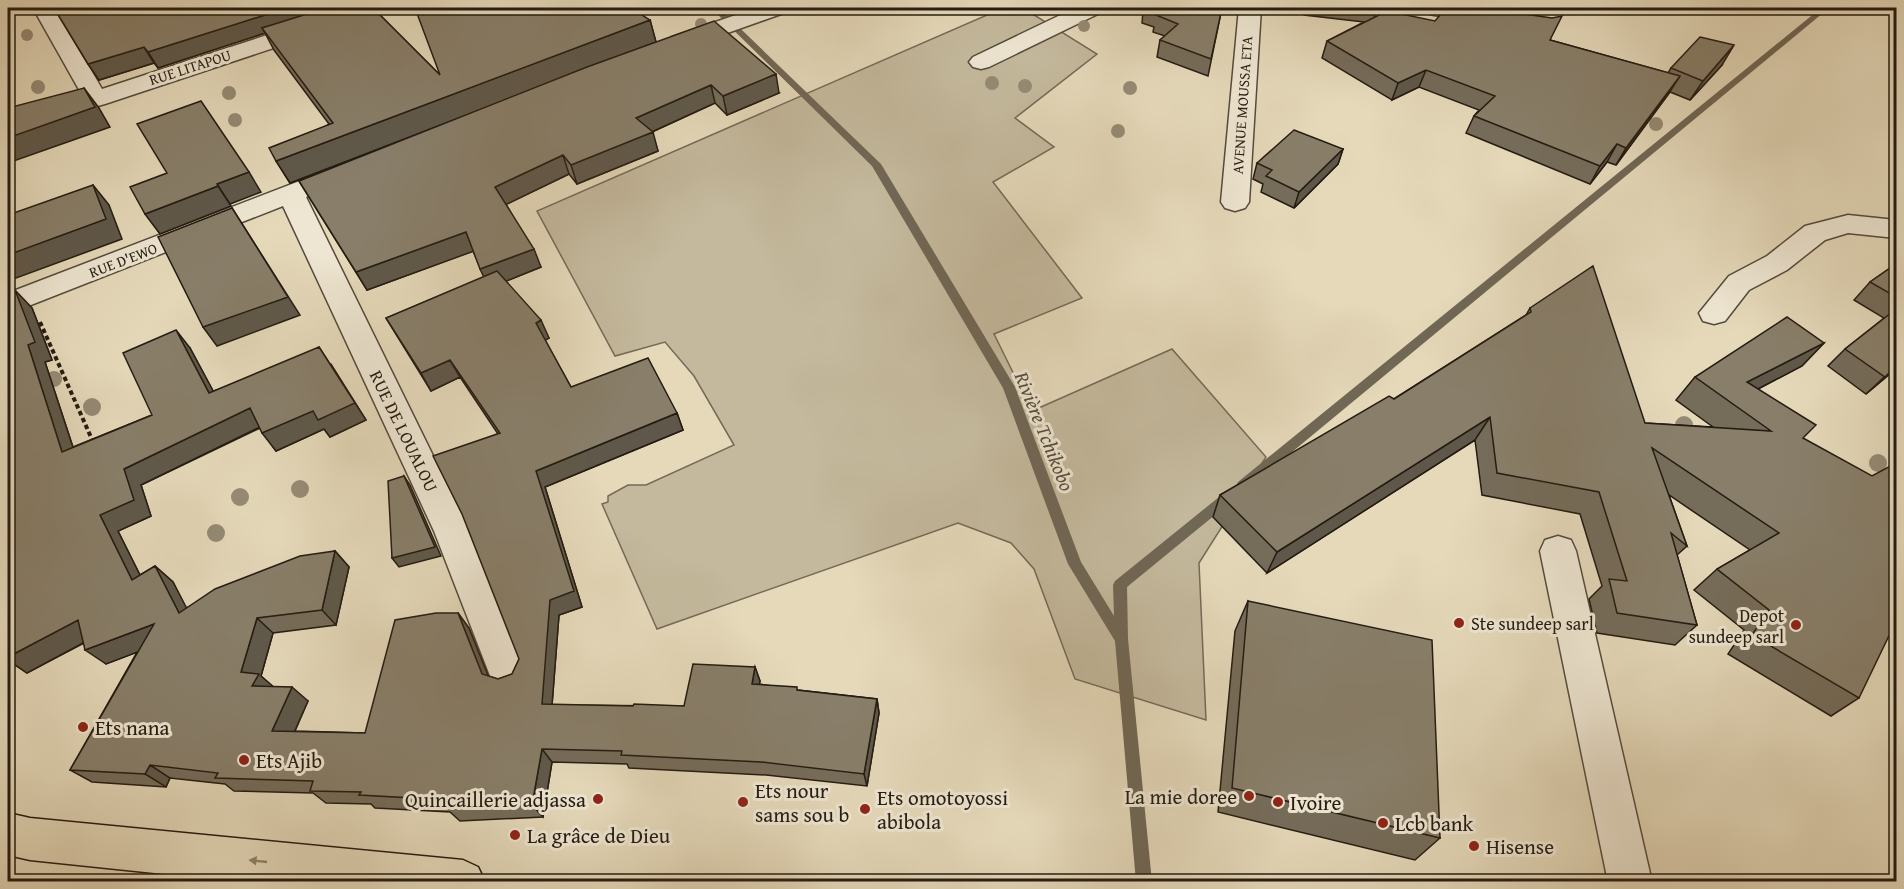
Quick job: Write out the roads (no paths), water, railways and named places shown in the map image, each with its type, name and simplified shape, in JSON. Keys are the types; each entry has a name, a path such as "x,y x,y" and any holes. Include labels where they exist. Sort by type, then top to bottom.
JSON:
{"main road":[{"path":"19,836 463,882"}],"street":[{"path":"49,8 96,99"},
{"name":"RUE LITAPOU","path":"8,123 96,99 372,8"},
{"path":"662,49 776,8"},
{"path":"981,62 1092,8"},
{"name":"AVENUE MOUSSA ETA","path":"1235,202 1250,8"},
{"path":"1434,8 1511,20"},
{"name":"RUE D'EWO","path":"18,300 366,163"},
{"name":"RUE DE LOUALOU","path":"291,194 452,531 508,673"},
{"path":"1714,313 1739,283 1777,263 1815,233 1848,224 1896,229"},
{"path":"1558,551 1630,882"}],"waterway":[{"name":"Rivière Tchikobo","path":"715,8 876,164 1009,387 1075,564 1122,640 1144,882"},
{"path":"1242,486 1825,8"},
{"path":"1122,638 1120,585 1228,497"}],"place":[{"name":"Ste sundeep sarl","path":"1459,623"},
{"name":"Depot sundeep sarl","path":"1796,625"},
{"name":"Ets nana","path":"83,727"},
{"name":"Ets Ajib","path":"244,760"},
{"name":"La mie doree","path":"1249,796"},
{"name":"Quincaillerie adjassa","path":"598,799"},
{"name":"Ets nour sams sou b","path":"743,802"},
{"name":"Ivoire","path":"1278,802"},
{"name":"Ets omotoyossi abibola","path":"865,809"},
{"name":"Lcb bank","path":"1383,823"},
{"name":"La grâce de Dieu","path":"515,835"},
{"name":"Hisense","path":"1474,846"}]}
